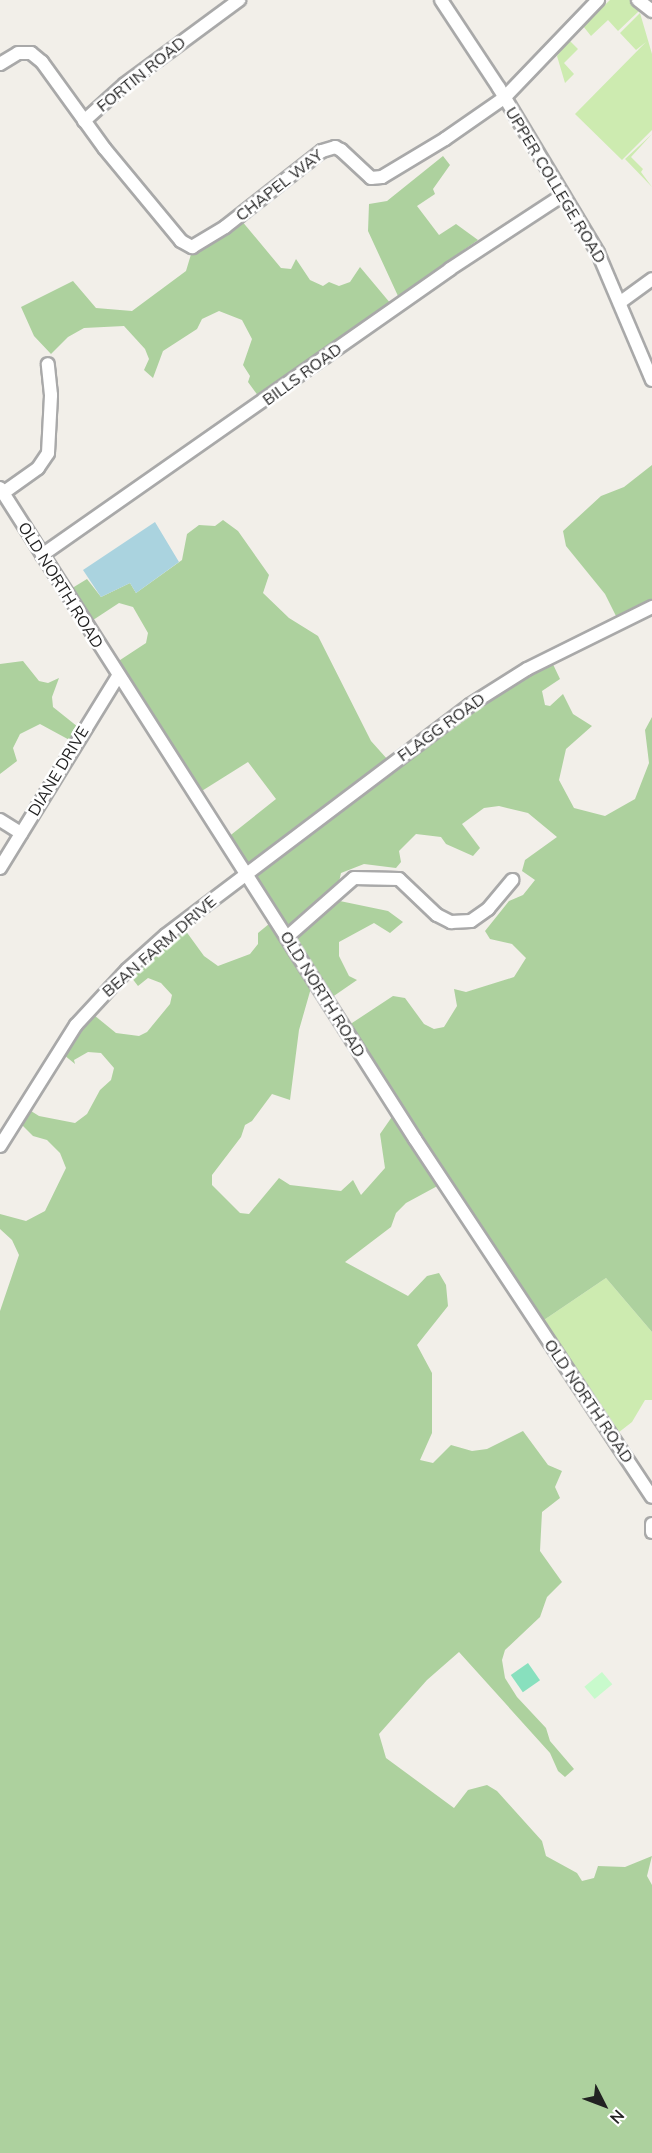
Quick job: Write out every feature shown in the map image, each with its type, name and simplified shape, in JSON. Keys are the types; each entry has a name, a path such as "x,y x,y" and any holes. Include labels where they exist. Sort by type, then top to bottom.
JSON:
{"street":[{"name":"FORTIN ROAD","path":"0,64 18,53 31,54 42,62 84,121 125,84 239,0"},
{"name":"UPPER COLLEGE ROAD","path":"441,0 563,195 622,302 652,380"},
{"path":"504,98 598,0"},
{"path":"638,0 652,11"},
{"name":"CHAPEL WAY","path":"84,121 177,235 192,247 225,227 322,151 335,147 362,173 371,178 382,177 504,98"},
{"name":"BILLS ROAD","path":"42,555 244,417 441,274 563,195"},
{"path":"622,302 652,279"},
{"path":"2,490 38,468 48,453 51,395 48,364"},
{"name":"OLD NORTH ROAD","path":"2,490 118,676 505,1277 652,1497"},
{"name":"FLAGG ROAD","path":"245,872 470,705 527,669 652,607"},
{"name":"DIANE DRIVE","path":"0,868 118,676"},
{"path":"0,820 21,832"},
{"name":"BEAN FARM DRIVE","path":"0,1146 93,1004 158,942 245,872"},
{"path":"287,937 354,878 399,879 437,915 451,922 471,921 488,909 512,880"},
{"path":"652,1524 652,1532"}],"green space":[{"path":"610,0 630,0 639,11 618,31 608,20 591,36 583,26"},
{"path":"640,13 652,54 652,130 622,160 575,114 646,42 636,50 620,33"},
{"path":"569,40 578,49 564,63 574,74 565,83 557,56"},
{"path":"652,134 631,157 643,169 641,172 652,187 625,159"},
{"path":"443,156 450,165 433,189 435,194 417,206 439,235 456,224 478,240 398,296 368,231 369,204 387,201"},
{"path":"236,214 281,268 291,269 296,259 310,280 323,286 329,282 339,286 350,282 360,267 391,304 259,397 248,382 250,376 243,365 252,339 242,320 219,311 202,319 197,329 163,351 153,378 144,370 149,359 145,349 124,326 84,328 68,337 51,354 34,336 21,307 73,281 96,308 132,311 186,271 195,241"},
{"path":"652,465 652,606 618,620 605,594 566,546 563,531 601,496 624,487"},
{"path":"223,520 238,531 269,575 263,593 289,618 318,636 371,741 388,760 550,658 560,679 542,691 545,705 550,706 563,694 573,714 592,726 566,749 559,780 574,808 605,816 635,799 649,763 645,730 652,717 652,1332 606,1278 538,1324 443,1183 406,1203 396,1213 391,1227 345,1262 408,1296 427,1276 439,1273 446,1285 448,1306 417,1345 432,1373 432,1433 420,1460 433,1463 451,1445 472,1451 487,1449 523,1431 548,1465 562,1471 555,1487 560,1498 542,1512 540,1551 562,1582 547,1597 540,1617 505,1650 502,1660 505,1678 517,1697 546,1728 550,1741 574,1769 565,1777 558,1771 550,1753 459,1652 427,1680 379,1734 386,1758 454,1808 468,1790 487,1785 497,1791 542,1841 546,1856 577,1873 582,1881 594,1878 598,1866 625,1867 652,1856 647,1876 652,1885 652,2153 0,2153 0,1311 19,1255 12,1240 0,1229 0,1214 26,1221 45,1211 66,1168 60,1153 47,1140 33,1136 16,1119 23,1106 39,1116 75,1123 87,1114 100,1090 111,1080 114,1068 101,1053 88,1052 74,1060 75,1064 58,1050 89,1011 116,1033 139,1036 147,1032 170,1004 172,995 161,983 148,978 138,986 125,969 180,923 204,956 218,966 250,954 258,944 258,933 275,919 227,838 276,799 248,762 197,794 114,664 146,643 148,633 133,607 119,603 87,624 69,590 87,579 101,597 130,583 136,593 182,560 187,534 199,525 215,526","holes":["499,806 528,813 557,837 525,860 522,871 535,880 523,895 509,901 485,931 490,939 512,944 526,958 514,977 466,992 454,989 457,1006 444,1027 434,1029 424,1024 405,998 393,996 349,1025 396,1111 380,1134 385,1168 361,1195 353,1180 341,1191 290,1185 279,1178 249,1214 240,1213 212,1185 212,1175 241,1137 245,1125 252,1121 272,1094 290,1100 299,1030 313,981 328,1000 357,980 349,976 339,956 339,942 374,923 390,933 403,922 388,911 335,900 341,873 364,864 396,868 401,862 399,851 416,834 441,837 446,844 473,856 480,848 462,824 484,808"]},
{"path":"23,661 39,681 48,683 59,678 52,697 53,707 83,731 75,743 40,724 20,734 13,748 17,761 0,774 0,664"},
{"path":"606,1278 652,1332 652,1400 645,1400 632,1422 614,1436 538,1324"},
{"path":"528,1663 540,1680 523,1692 511,1675"},
{"path":"602,1672 612,1684 595,1699 584,1687"}],"water":[{"path":"155,522 179,562 136,593 130,583 101,597 83,570"}]}
